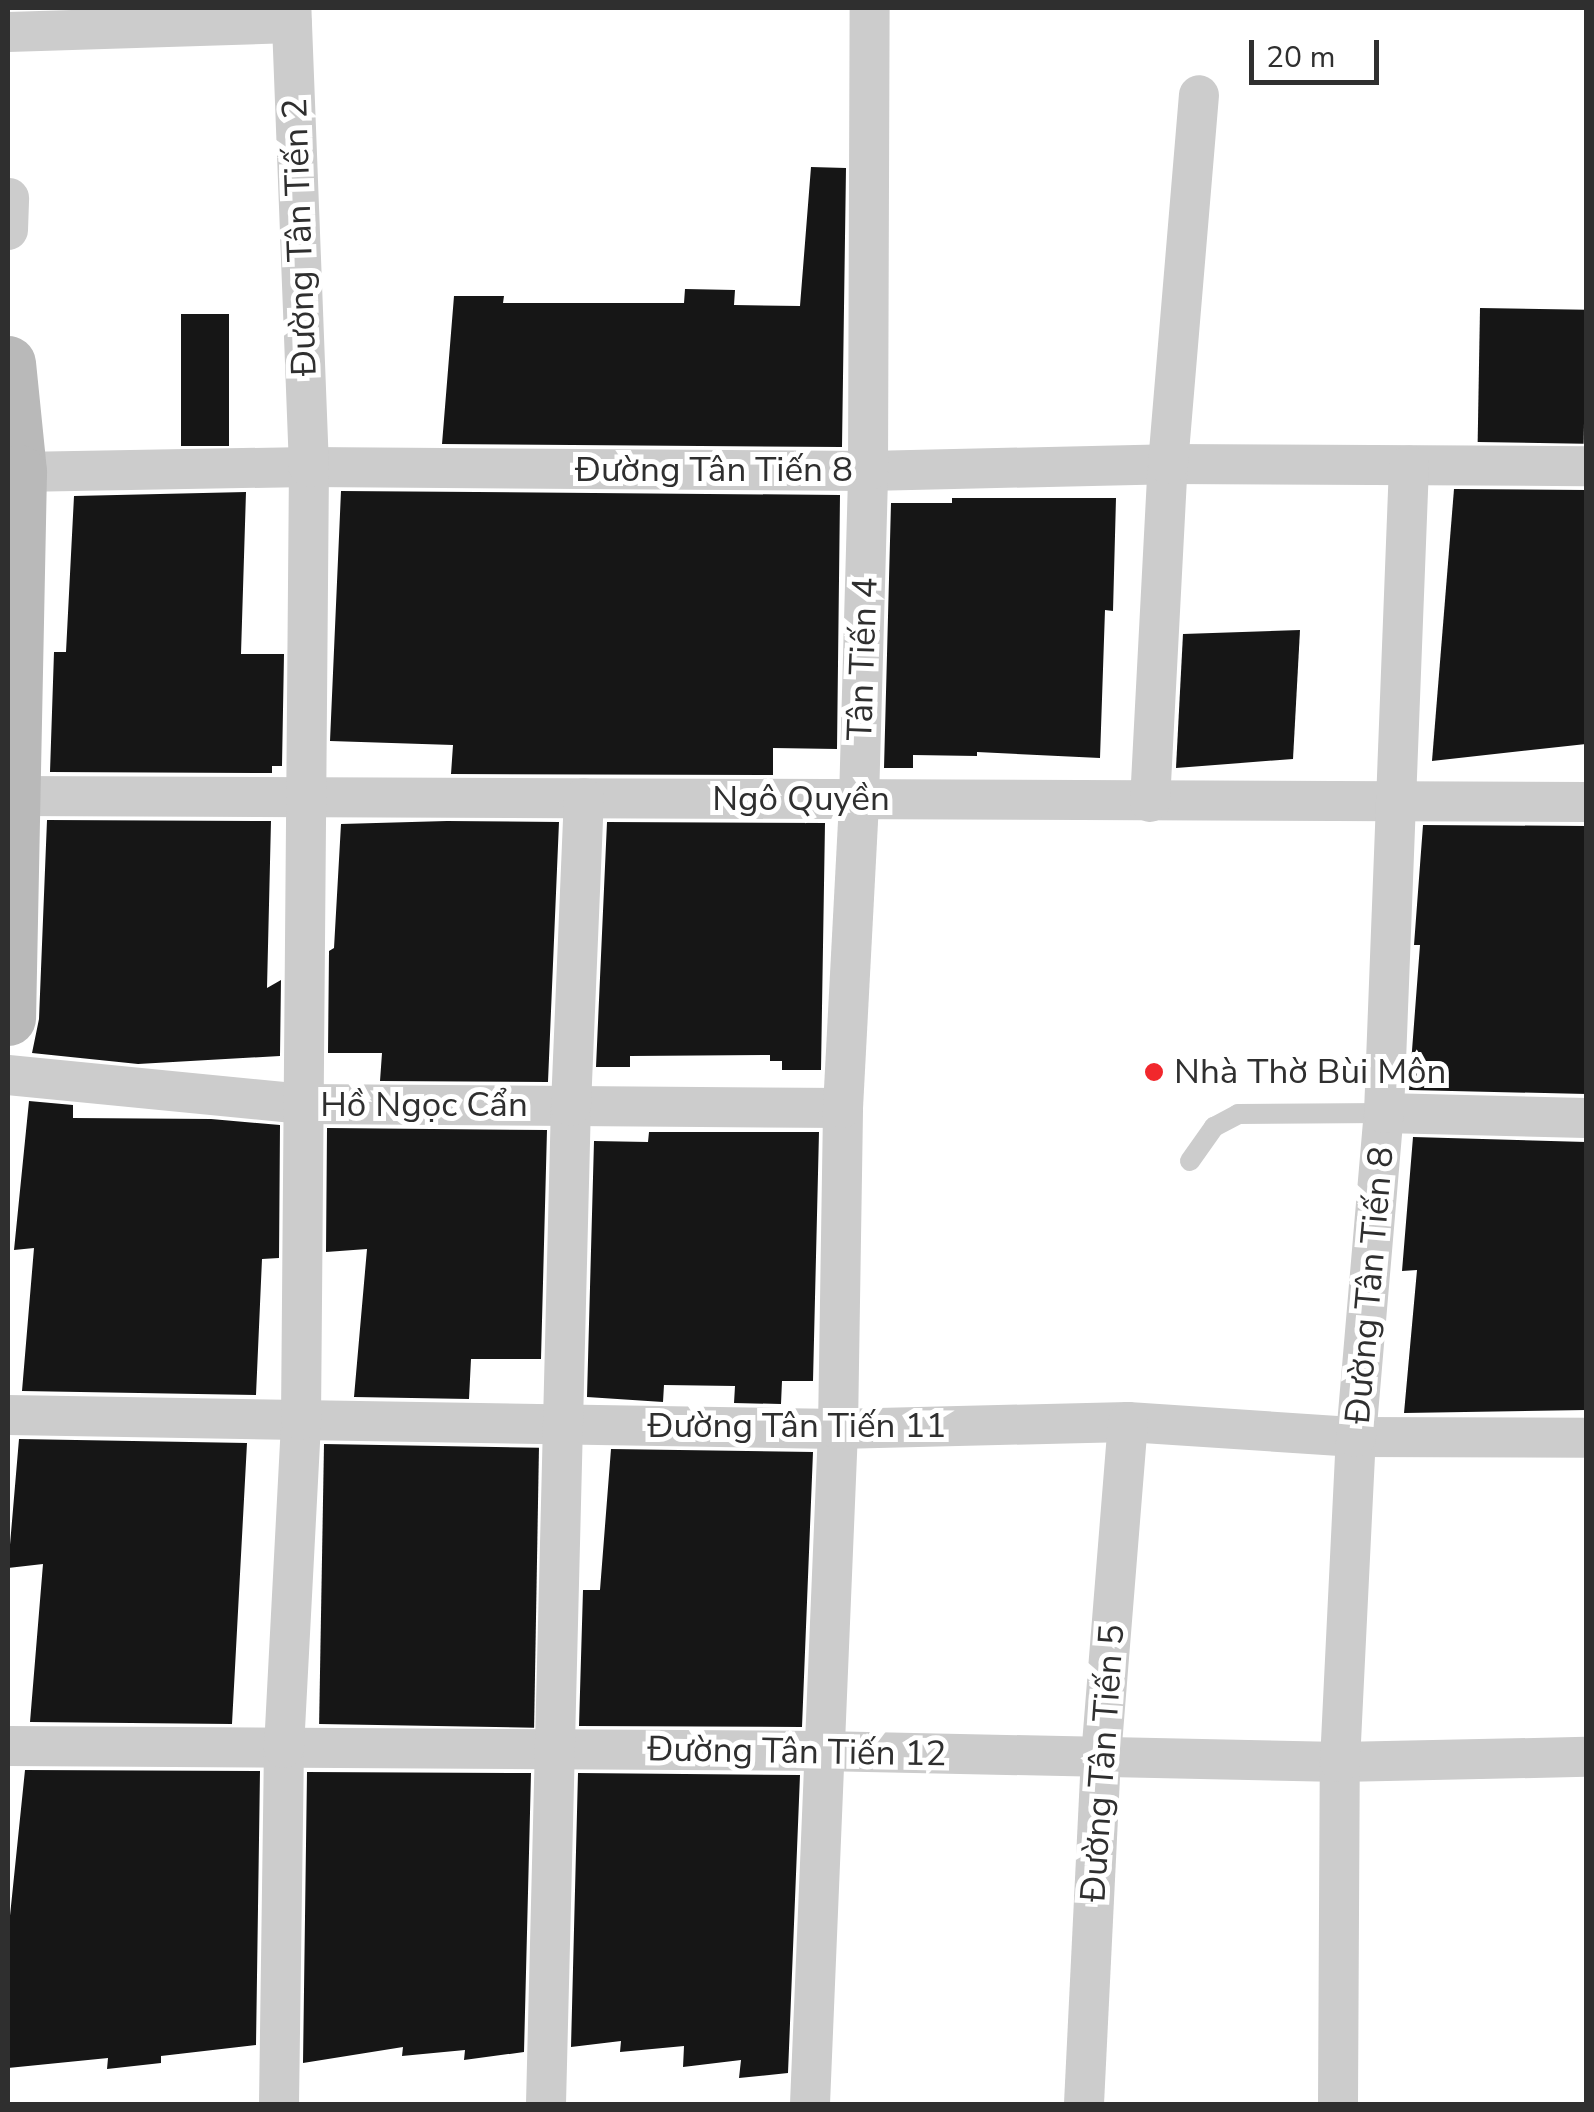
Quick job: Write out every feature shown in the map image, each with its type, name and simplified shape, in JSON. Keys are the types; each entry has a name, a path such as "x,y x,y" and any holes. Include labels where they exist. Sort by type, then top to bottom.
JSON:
{"street":[{"name":"Tân Tiến 4","path":"810,2104 838,1429 843,1108 859,800 868,470 870,8"},
{"path":"8,32 292,15"},
{"name":"Đường Tân Tiến 2","path":"279,2104 284,1748 301,1420 308,467 292,15"},
{"path":"1150,802 1168,464 1199,95"},
{"path":"8,363 19,472 8,1018"},
{"name":"Đường Tân Tiến 8","path":"19,472 308,467 868,470 1168,464 1586,466"},
{"name":"Đường Tân Tiến 8","path":"1338,2104 1340,1762 1356,1437 1384,1113 1393,801 1409,466"},
{"name":"Ngô Quyền","path":"15,796 1586,802"},
{"path":"546,2104 558,1750 570,1106 584,798"},
{"name":"Hồ Ngọc Cẩn","path":"8,1075 304,1104 843,1108"},
{"path":"1384,1113 1586,1118"},
{"name":"Đường Tân Tiến 11","path":"8,1415 838,1429 1128,1422 1356,1437 1586,1438"},
{"name":"Đường Tân Tiến 5","path":"1084,2104 1101,1757 1128,1422"},
{"name":"Đường Tân Tiến 12","path":"8,1746 822,1751 1340,1762 1586,1758"}],"lane":[{"path":"1190,1160 1214,1127 1238,1114 1384,1113"}],"building":[{"path":"811,167 846,168 842,447 442,444 454,296 504,296 503,303 684,303 685,289 735,290 734,305 800,306"},
{"path":"1480,308 1586,310 1584,444 1478,442"},
{"path":"181,314 229,314 229,446 181,446"},
{"path":"1454,489 1586,490 1586,744 1432,761"},
{"path":"341,491 840,495 837,749 773,748 773,775 451,774 453,745 330,741"},
{"path":"246,492 241,654 284,654 282,766 272,766 272,773 50,772 54,652 66,652 74,496"},
{"path":"952,498 1116,498 1113,611 1105,610 1100,758 977,752 977,756 913,755 913,768 884,768 891,503 952,503"},
{"path":"1300,630 1293,759 1176,768 1183,634"},
{"path":"47,820 271,821 267,988 281,980 280,1056 138,1064 32,1053 39,1019"},
{"path":"559,822 548,1082 380,1081 382,1053 328,1053 329,951 334,948 341,824"},
{"path":"607,822 825,823 821,1070 782,1070 782,1061 770,1061 770,1055 630,1056 630,1067 596,1067"},
{"path":"1423,825 1586,826 1586,1094 1409,1090 1420,945 1414,945"},
{"path":"29,1101 73,1105 73,1118 211,1119 280,1125 279,1258 262,1259 256,1395 22,1391 34,1248 14,1250"},
{"path":"327,1128 547,1130 541,1359 471,1359 469,1399 354,1397 367,1249 326,1252"},
{"path":"649,1132 819,1132 813,1381 782,1381 781,1404 734,1403 735,1386 664,1385 663,1402 587,1397 594,1141 648,1142"},
{"path":"1413,1137 1586,1142 1586,1410 1404,1413 1417,1270 1402,1271"},
{"path":"19,1439 247,1443 232,1724 30,1722 43,1564 8,1568"},
{"path":"324,1444 539,1448 534,1728 319,1724"},
{"path":"611,1449 813,1452 802,1727 579,1726 583,1590 600,1590"},
{"path":"25,1770 260,1771 256,2045 161,2056 161,2063 107,2069 108,2058 8,2068 8,1935"},
{"path":"307,1772 531,1773 524,2052 464,2060 465,2050 402,2056 403,2047 303,2063"},
{"path":"578,1773 800,1775 788,2073 739,2078 741,2060 683,2067 684,2046 620,2052 621,2041 571,2047"}],"place":[{"name":"Nhà Thờ Bùi Môn","path":"1154,1072"}]}
